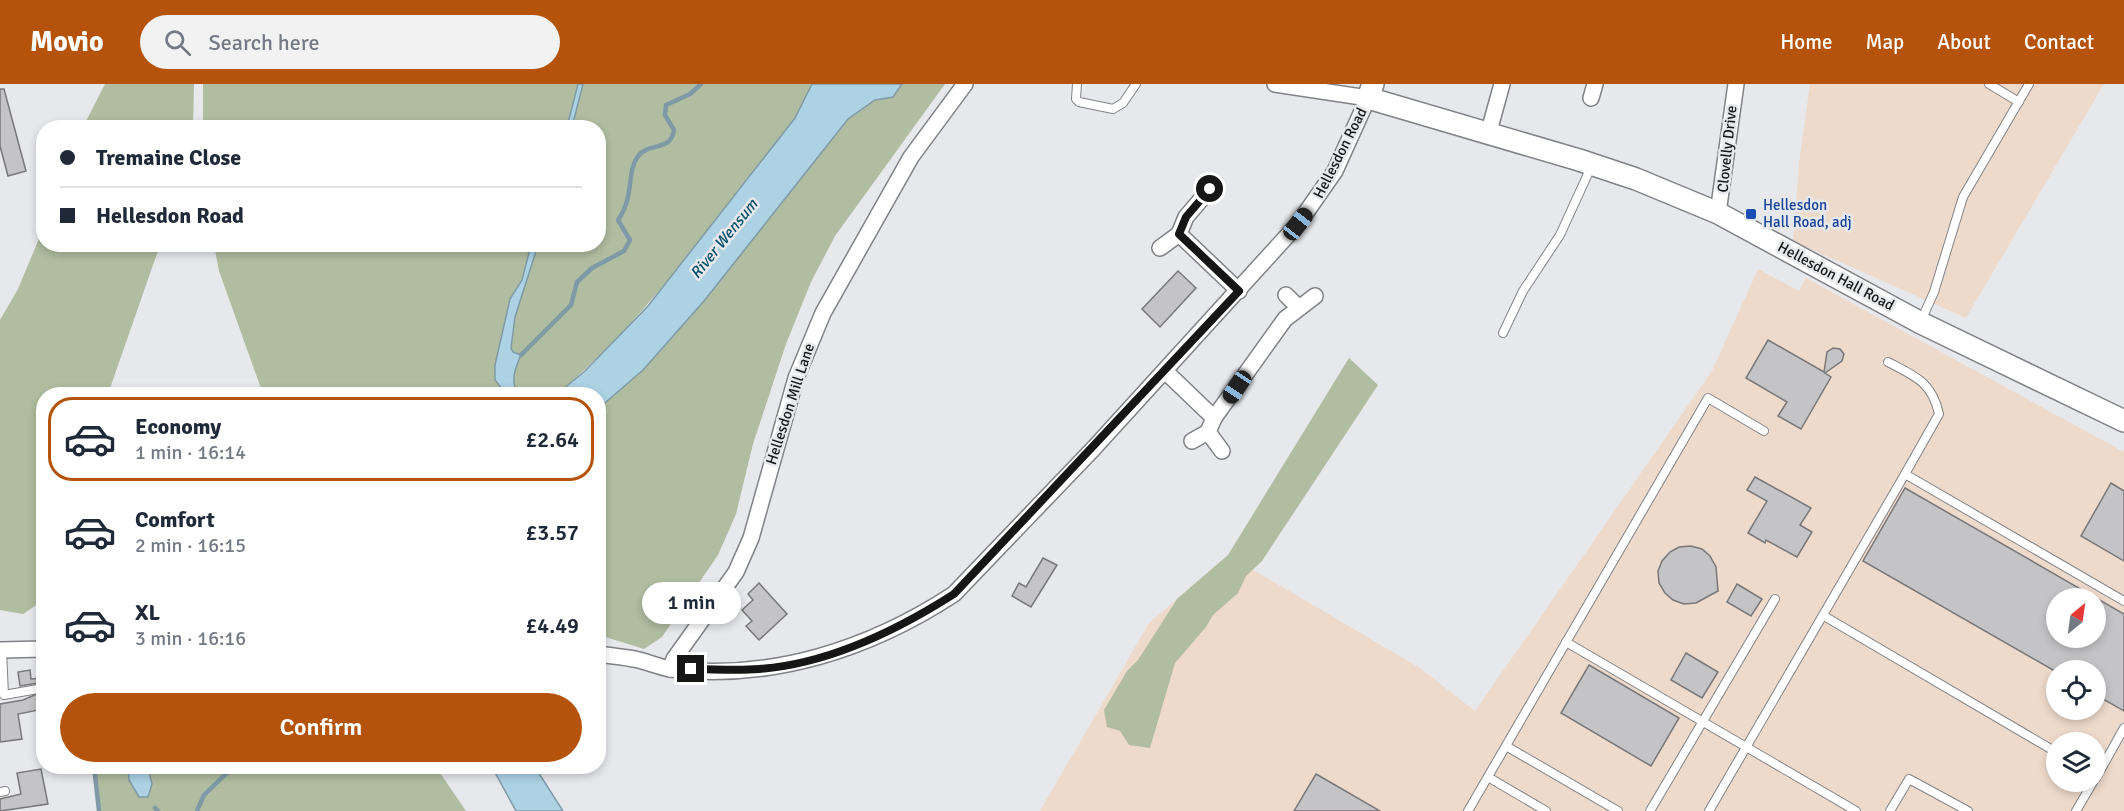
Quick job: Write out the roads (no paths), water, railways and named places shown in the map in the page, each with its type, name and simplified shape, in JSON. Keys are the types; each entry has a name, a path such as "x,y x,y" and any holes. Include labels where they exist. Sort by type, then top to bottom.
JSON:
{"street":[{"name":"Hellesdon Mill Lane","path":"670,669 674,659 728,588 751,538 796,378 823,313 862,240 911,157 965,84"},
{"path":"1275,84 1370,91"},
{"path":"1489,131 1502,84"},
{"name":"Clovelly Drive","path":"1718,213 1736,84"},
{"name":"Hellesdon Road","path":"606,656 670,669 761,669 824,656 915,620 954,594 1239,291 1317,200 1343,154 1370,91"},
{"name":"Hellesdon Hall Road","path":"1370,91 1593,164 1718,213 1921,322 2124,421"},
{"path":"1160,248 1179,234 1186,217 1210,189"},
{"path":"1179,234 1239,291"},
{"path":"1286,295 1299,308"},
{"path":"1192,441 1208,432 1214,418 1285,319 1315,296"},
{"path":"1165,371 1214,418"},
{"path":"1208,432 1222,451"},
{"path":"1,650 36,650"}],"lane":[{"path":"1077,84 1076,99 1079,102 1113,109 1123,103 1136,84"},
{"path":"1989,84 2019,102"},
{"path":"1921,322 1934,292 1964,197 2029,84"},
{"path":"1503,333 1523,291 1560,235 1593,164"},
{"path":"1709,811 1939,414 1935,395 1918,378 1888,362"},
{"path":"1468,811 1707,398 1764,431"},
{"path":"1905,474 2124,601"},
{"path":"1650,811 1775,599"},
{"path":"1824,616 2046,746"},
{"path":"1566,642 1856,811"},
{"path":"1,650 2,696 36,690"},
{"path":"2106,760 2124,730"},
{"path":"1506,746 1618,811"},
{"path":"1488,777 1546,811"},
{"path":"1890,811 1909,779 1968,811"},
{"path":"2076,811 2087,792"}],"water":[{"path":"578,84 583,84 574,120 569,120"},
{"name":"River Wensum","path":"812,84 902,84 893,97 875,100 848,119 704,301 643,370 606,402 606,387 566,387 585,371 648,306 795,118"},
{"path":"529,252 536,252 515,317 511,348 513,352 521,355 515,370 515,387 500,387 495,380 495,365 510,299 522,280"},
{"path":"129,774 150,774 152,784 148,797 139,797 129,780"},
{"path":"496,774 539,774 563,811 516,811"}],"waterway":[{"path":"521,355 571,305 577,282 592,268 624,251 630,240 618,220 627,202 634,163 643,152 664,144 672,137 674,130 665,115 666,105 690,94 701,84"},
{"path":"95,774 99,811"},
{"path":"197,811 204,795 226,774"},
{"path":"155,808 158,811"}],"place":[{"name":"Hellesdon Hall Road, adj","path":"1751,214"}]}
